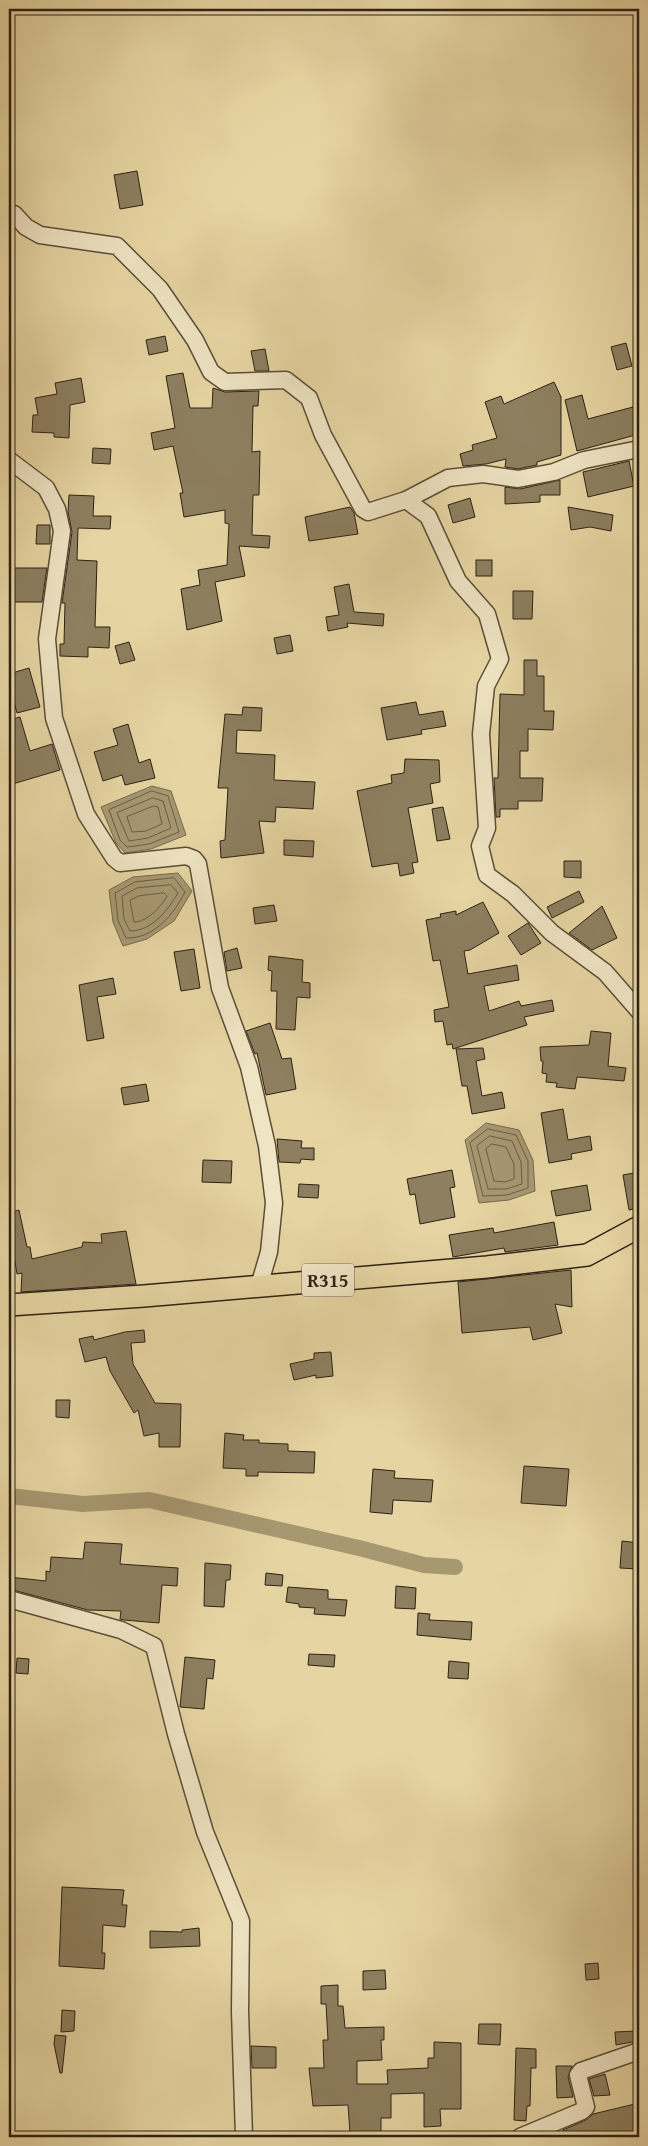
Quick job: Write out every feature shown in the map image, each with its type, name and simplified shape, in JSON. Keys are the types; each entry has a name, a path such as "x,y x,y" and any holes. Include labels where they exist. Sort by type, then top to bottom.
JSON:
{"main road":[{"name":"R315","path":"9,1304 487,1267 587,1254 639,1227"}],"street":[{"path":"9,214 14,214 26,227 40,235 117,246 160,289 195,340 211,372 225,382 286,380 309,398 323,435 363,508 368,512 406,500 448,478 483,474 518,479 554,472 584,460 639,449"},
{"path":"9,460 46,488 57,509 62,530 47,639 54,718 86,814 114,858 120,863 186,856 194,859 198,864 220,988 249,1067 267,1146 274,1203 269,1252 260,1286"},
{"path":"406,500 428,516 458,581 486,614 500,659 486,686 481,734 487,828 480,846 487,875 513,894 552,933 605,972 639,1011"},
{"path":"9,1599 121,1630 154,1646 176,1734 204,1832 242,1921 240,2011 244,2137"},
{"path":"520,2137 582,2111 586,2106 578,2075 582,2071 639,2051"}],"water":[{"path":"152,786 171,791 186,835 151,849 125,853 116,843 101,807"},
{"path":"178,873 192,891 174,921 147,939 123,946 113,922 109,890 133,877"},
{"path":"486,1123 519,1130 533,1160 535,1191 509,1200 479,1203 465,1140"}],"building":[{"path":"137,171 143,205 120,209 114,175"},
{"path":"165,336 168,351 149,355 146,340"},
{"path":"626,343 632,366 617,370 611,347"},
{"path":"265,349 269,371 255,371 251,351"},
{"path":"183,373 190,408 212,408 213,388 225,392 259,391 258,406 253,406 252,452 260,451 259,495 253,495 252,535 270,536 269,548 239,546 245,576 215,582 222,621 187,630 181,589 200,585 198,570 227,565 229,524 225,523 225,510 184,517 180,493 183,493 173,446 154,450 151,433 175,428 166,376"},
{"path":"81,378 85,402 70,405 69,438 54,437 54,433 32,432 33,415 38,415 35,398 57,394 55,383"},
{"path":"554,382 561,397 561,455 537,462 537,465 518,469 505,467 506,459 486,464 463,466 460,454 473,450 472,445 497,438 485,402 501,396 504,404"},
{"path":"582,395 588,419 633,407 639,434 577,451 565,400"},
{"path":"93,448 111,449 110,464 92,463"},
{"path":"629,461 634,486 588,497 583,472"},
{"path":"560,480 560,495 540,495 540,502 505,504 505,487 520,489"},
{"path":"69,495 94,496 93,516 111,516 110,529 78,528 77,560 97,561 95,627 110,627 109,648 88,647 88,657 60,656 60,644 64,644 65,603 62,603 72,532 68,512"},
{"path":"470,498 475,517 453,523 448,505"},
{"path":"350,507 354,513 358,534 309,541 305,517"},
{"path":"568,507 613,515 611,531 590,527 571,530"},
{"path":"37,525 50,525 50,544 36,544"},
{"path":"476,560 492,560 492,576 476,576"},
{"path":"13,568 47,568 42,602 10,602"},
{"path":"349,584 354,612 384,614 383,626 347,623 348,627 328,631 326,617 339,615 334,587"},
{"path":"513,591 533,591 532,619 513,619"},
{"path":"290,635 293,651 277,654 274,638"},
{"path":"129,642 135,660 120,664 115,646"},
{"path":"524,660 537,660 537,676 544,676 544,711 554,711 553,730 528,729 528,751 520,751 520,778 543,778 542,801 518,801 518,809 500,809 500,817 496,817 494,778 498,778 500,694 524,695"},
{"path":"29,668 40,707 17,713 9,684 9,674"},
{"path":"416,702 419,715 443,711 446,726 421,730 422,734 387,740 381,708"},
{"path":"243,707 262,708 261,731 237,730 236,753 275,755 274,780 315,782 313,809 276,807 275,822 259,821 264,853 221,858 220,841 225,840 228,788 218,788 225,714 242,715"},
{"path":"20,717 30,751 52,744 60,770 9,785 9,720"},
{"path":"128,724 139,763 150,759 155,778 125,785 122,775 103,781 94,752 118,745 113,729"},
{"path":"405,759 439,760 440,782 430,784 433,803 408,808 418,862 412,863 414,873 400,876 398,863 372,867 357,791 392,783 391,775 404,773"},
{"path":"443,807 450,839 437,841 432,809"},
{"path":"284,840 314,841 313,857 284,855"},
{"path":"564,861 581,861 581,878 564,877"},
{"path":"579,891 584,902 552,918 547,907"},
{"path":"483,902 499,933 470,950 464,951 468,974 517,965 519,980 484,986 489,1011 519,1001 521,1006 552,1000 554,1011 524,1017 527,1025 453,1049 452,1044 447,1045 443,1021 435,1022 434,1010 449,1007 440,960 433,961 426,920 441,917 440,914 456,911 456,915"},
{"path":"274,905 277,921 255,924 253,908"},
{"path":"602,906 617,938 592,950 569,933"},
{"path":"528,923 541,943 521,955 508,936"},
{"path":"237,948 242,968 227,971 224,952"},
{"path":"194,949 200,988 181,991 174,952"},
{"path":"269,956 303,960 302,982 310,983 310,998 297,997 295,1030 276,1029 277,991 271,991 272,971 268,970"},
{"path":"113,978 116,994 97,997 104,1038 87,1041 79,985"},
{"path":"270,1023 282,1059 291,1058 296,1089 266,1095 257,1053 255,1054 246,1031"},
{"path":"591,1031 611,1033 608,1066 626,1068 624,1081 577,1077 575,1089 556,1087 557,1083 546,1082 547,1074 542,1073 543,1061 541,1061 540,1047 589,1045"},
{"path":"483,1048 485,1059 476,1061 482,1096 502,1092 505,1108 472,1114 467,1086 462,1086 456,1049"},
{"path":"146,1084 149,1101 124,1105 121,1088"},
{"path":"563,1109 568,1140 590,1136 592,1150 571,1154 572,1159 549,1163 541,1113"},
{"path":"277,1139 302,1141 301,1148 314,1148 314,1160 301,1159 300,1163 279,1162"},
{"path":"203,1160 232,1161 231,1183 202,1182"},
{"path":"452,1170 455,1187 450,1188 455,1217 420,1224 415,1194 410,1195 407,1179"},
{"path":"639,1172 639,1208 629,1210 623,1175"},
{"path":"299,1184 319,1185 318,1198 298,1197"},
{"path":"587,1185 591,1210 556,1216 551,1191"},
{"path":"19,1210 27,1247 30,1247 32,1259 82,1247 83,1242 102,1243 101,1234 126,1231 136,1284 21,1292 22,1273 17,1274 12,1243 9,1243 9,1213"},
{"path":"554,1222 558,1245 505,1252 504,1248 453,1257 449,1235 493,1228 494,1233"},
{"path":"571,1270 572,1307 555,1304 562,1333 533,1340 530,1327 462,1333 458,1282"},
{"path":"144,1330 145,1342 131,1343 133,1364 155,1403 181,1404 180,1447 159,1447 159,1433 144,1436 138,1410 134,1413 110,1371 106,1357 85,1362 79,1339 93,1336 94,1340 125,1332"},
{"path":"331,1352 333,1376 316,1378 316,1375 294,1380 290,1364 314,1359 314,1353"},
{"path":"56,1400 70,1400 69,1418 56,1417"},
{"path":"225,1433 244,1435 243,1440 259,1440 259,1443 288,1444 288,1451 315,1452 314,1473 258,1472 258,1476 246,1476 246,1469 223,1468"},
{"path":"524,1466 569,1469 566,1506 521,1503"},
{"path":"373,1469 395,1471 394,1478 433,1480 431,1502 393,1500 392,1514 370,1512"},
{"path":"622,1541 639,1543 639,1569 620,1568"},
{"path":"85,1542 122,1544 120,1564 178,1568 177,1586 162,1585 159,1623 124,1620 120,1619 121,1611 88,1610 9,1589 9,1577 46,1581 46,1571 50,1572 51,1557 83,1559"},
{"path":"205,1563 231,1565 230,1580 226,1580 224,1607 204,1606"},
{"path":"266,1573 283,1575 282,1586 265,1585"},
{"path":"396,1586 416,1588 415,1609 395,1608"},
{"path":"288,1587 328,1590 328,1599 347,1600 345,1616 314,1614 315,1608 299,1607 299,1604 286,1602"},
{"path":"418,1613 430,1614 429,1620 472,1622 471,1640 417,1635"},
{"path":"309,1654 335,1655 334,1667 308,1665"},
{"path":"185,1657 215,1660 213,1679 207,1678 204,1709 180,1707"},
{"path":"17,1658 29,1659 28,1674 16,1673"},
{"path":"449,1661 469,1663 468,1679 448,1678"},
{"path":"62,1887 124,1890 122,1905 127,1905 125,1927 103,1925 102,1953 105,1953 104,1969 59,1966"},
{"path":"199,1928 200,1946 150,1948 150,1931 182,1932 182,1930"},
{"path":"598,1963 599,1979 586,1980 585,1964"},
{"path":"385,1970 386,1989 363,1990 363,1971"},
{"path":"338,1985 338,2006 343,2006 345,2028 384,2027 384,2040 381,2040 382,2060 357,2061 357,2084 388,2084 387,2070 428,2068 428,2058 434,2058 434,2042 461,2043 461,2109 440,2109 441,2126 424,2127 424,2093 391,2094 391,2118 381,2118 381,2132 350,2133 348,2105 313,2106 309,2068 324,2068 323,2040 328,2040 326,2004 321,2004 321,1986"},
{"path":"62,2010 75,2011 74,2031 61,2032"},
{"path":"479,2024 501,2024 500,2045 478,2044"},
{"path":"637,2031 638,2041 616,2045 615,2032"},
{"path":"55,2035 66,2036 62,2073 60,2073 54,2044"},
{"path":"251,2046 276,2047 276,2068 252,2068"},
{"path":"516,2048 536,2049 536,2068 531,2068 530,2106 527,2106 526,2121 514,2120"},
{"path":"556,2066 572,2066 568,2077 573,2097 557,2098"},
{"path":"605,2074 610,2095 594,2096 589,2079"},
{"path":"639,2103 639,2137 565,2137 563,2130 586,2120 593,2114"}],"waterway":[{"path":"9,1496 83,1504 149,1500 359,1548 424,1565 455,1567"}]}
